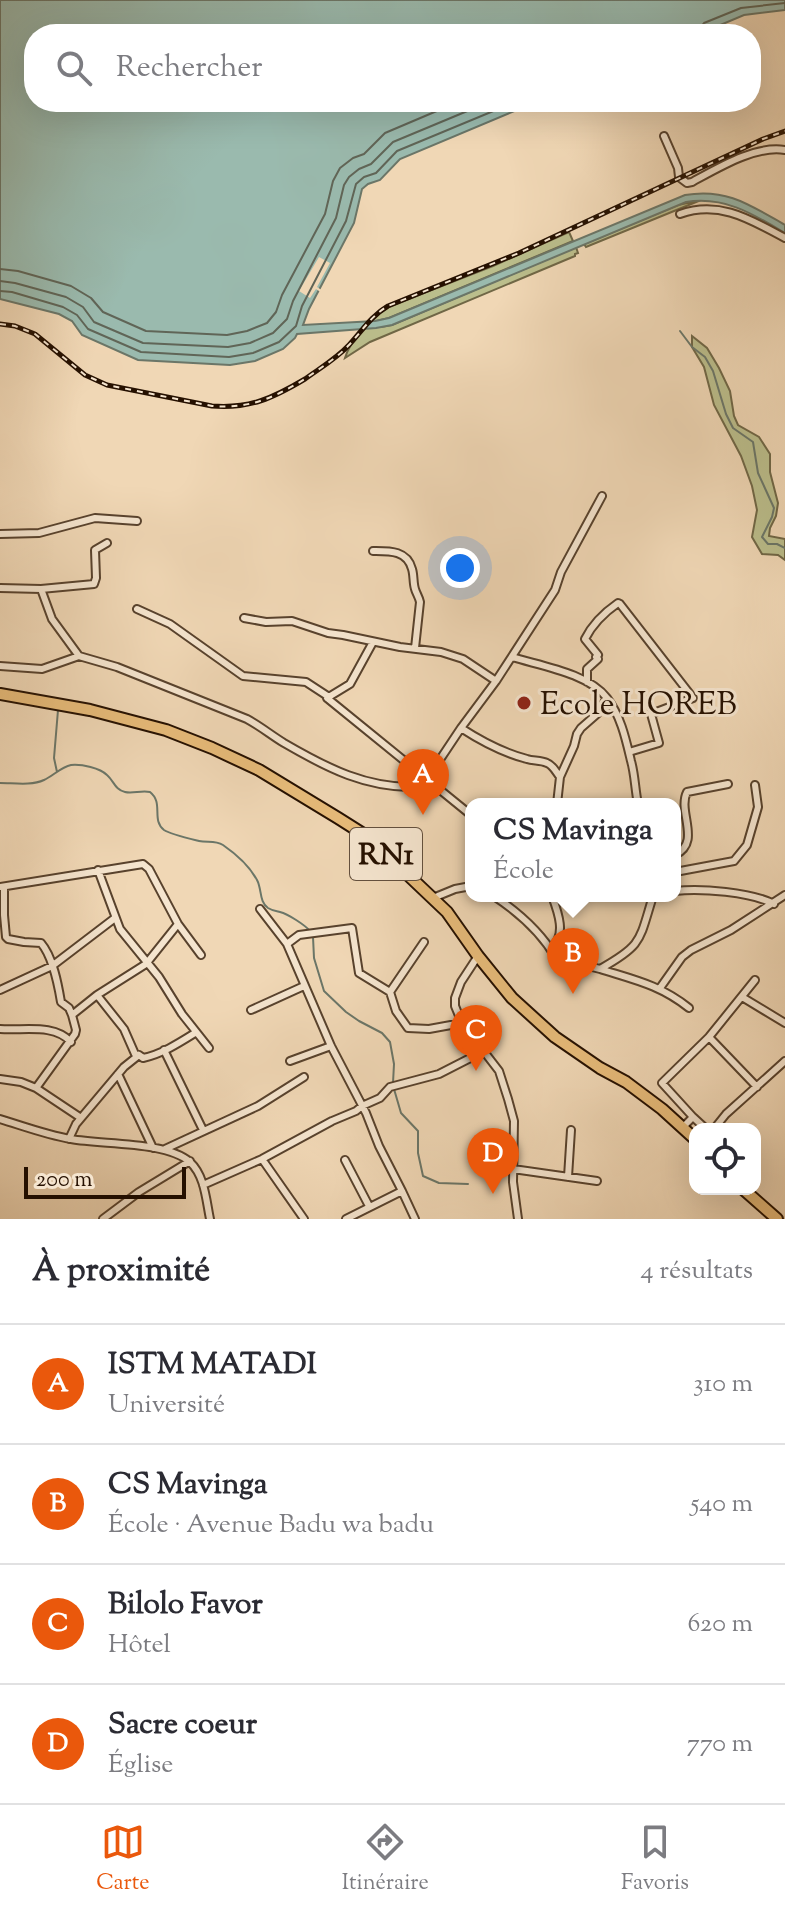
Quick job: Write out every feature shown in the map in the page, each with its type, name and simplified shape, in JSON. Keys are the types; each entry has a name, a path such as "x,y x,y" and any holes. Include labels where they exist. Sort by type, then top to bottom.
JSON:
{"highway":[{"name":"RN1","path":"0,694 90,710 166,730 259,770 301,794 368,837 447,912 512,998 555,1037 626,1082 689,1133"},
{"path":"750,1195 777,1219"}],"street":[{"path":"664,136 679,177 687,183 757,151 785,150"},
{"path":"680,214 707,209 732,212 785,238"},
{"path":"0,666 42,669 79,656 117,667 247,719 346,776 400,788 419,787 496,681 555,590 561,572 602,496"},
{"path":"0,534 39,533 95,518 137,521"},
{"path":"0,588 41,589 94,584 95,550 107,543"},
{"path":"373,551 394,551 408,559 420,602 415,648"},
{"path":"41,589 52,619 79,656"},
{"path":"587,682 587,669 598,659 598,655 585,639 593,626 618,603 693,698 651,714 659,743 629,752"},
{"path":"137,609 170,624 243,676 306,682 329,697 465,810"},
{"path":"244,618 266,622 292,621 321,632 441,652 463,659 496,681"},
{"path":"327,698 350,684 373,642"},
{"path":"512,657 573,675 607,698 620,720 637,798"},
{"path":"558,798 560,777 577,734 597,714 607,698"},
{"path":"461,728 507,752 547,763 560,777"},
{"path":"681,852 689,831 683,800 687,792 728,784"},
{"path":"681,871 734,861 747,845 758,807 755,785"},
{"path":"36,1088 71,1042 76,1030 69,1008 61,1002 46,949 41,943 3,937 2,887 146,865 178,924 201,955"},
{"path":"98,870 120,929 159,977 195,1033 209,1048"},
{"path":"432,898 465,887"},
{"path":"681,891 746,895 774,904"},
{"path":"660,988 674,967 691,950 731,930 785,895"},
{"path":"501,902 540,934 556,958 660,988 689,1008"},
{"path":"551,948 558,943 560,936 554,902"},
{"path":"600,969 636,945 651,902"},
{"path":"260,909 287,944 331,1046 415,1219"},
{"path":"0,990 52,966 115,918"},
{"path":"72,1015 146,964 178,924"},
{"path":"287,944 299,935 352,928 359,973 390,992 396,1011 408,1028 429,1029 462,1023"},
{"path":"390,992 424,942"},
{"path":"478,956 461,982 455,998 457,1013 499,1071 514,1121 513,1169 518,1219"},
{"path":"700,1123 662,1083 709,1037 755,980"},
{"path":"251,1010 304,986"},
{"path":"97,995 124,1029 135,1054 146,1058 195,1033"},
{"path":"742,997 785,1023"},
{"path":"0,1029 49,1030 64,1035 71,1042"},
{"path":"709,1037 757,1087"},
{"path":"290,1061 331,1046"},
{"path":"164,1050 203,1130"},
{"path":"203,1185 356,1111 380,1098 393,1086 439,1074 484,1051"},
{"path":"69,1139 81,1118 118,1074 139,1055"},
{"path":"719,1123 785,1061"},
{"path":"118,1074 153,1148"},
{"path":"165,1149 258,1106 304,1077"},
{"path":"0,1079 36,1088 81,1118"},
{"path":"683,1127 693,1117"},
{"path":"0,1129 2,1120 69,1139 165,1149 190,1161 199,1172 210,1218 200,1219"},
{"path":"568,1177 571,1130"},
{"path":"262,1159 304,1219"},
{"path":"345,1160 369,1206"},
{"path":"103,1219 139,1192 190,1161"},
{"path":"513,1169 597,1181"},
{"path":"346,1219 402,1191"}],"green space":[{"path":"701,200 586,247 584,244 678,205"},
{"path":"569,232 573,241 376,321 381,327 392,325 576,247 578,253 575,256 370,342 345,358 362,330 388,307"},
{"path":"692,336 707,348 719,368 730,391 738,425 759,437 770,454 770,472 778,503 769,536 785,539 785,560 778,555 762,554 752,537 757,510 752,486 741,456 714,405 704,367 692,347"}],"water":[{"path":"0,0 785,0 785,10 744,15 723,24 24,24 24,112 512,112 400,159 380,180 362,189 354,223 303,325 389,318 685,195 713,194 738,200 785,225 785,233 750,213 726,204 686,202 392,325 297,334 283,349 255,361 230,365 138,360 82,335 72,321 59,314 0,299"}],"pier":[{"path":"319,257 330,263 317,287 322,293 316,289 310,298 299,291"}],"waterway":[{"path":"680,331 692,347 705,357 713,371 733,428 753,442 758,473 774,508 762,537 768,544 785,548"},
{"path":"57,772 54,758 58,710"},
{"path":"0,783 39,782 75,765 104,773 122,791 150,792 156,801 158,821 164,830 223,845 254,875 265,905 292,917 310,931"},
{"path":"313,937 314,958 324,991 346,1012 382,1033 390,1042 393,1083"},
{"path":"394,1089 401,1113 418,1131 418,1153 423,1176 439,1183 468,1184"}],"railway":[{"path":"0,324 35,334 85,375 107,385 212,406 250,404 282,392 328,363 388,306 519,253 785,131"}],"place":[{"name":"Ecole HOREB","path":"524,703"},
{"name":"ISTM MATADI","path":"423,815"},
{"name":"CS Mavinga","path":"573,994"},
{"name":"Bilolo Favor","path":"476,1071"},
{"name":"Sacre coeur","path":"493,1194"}]}
